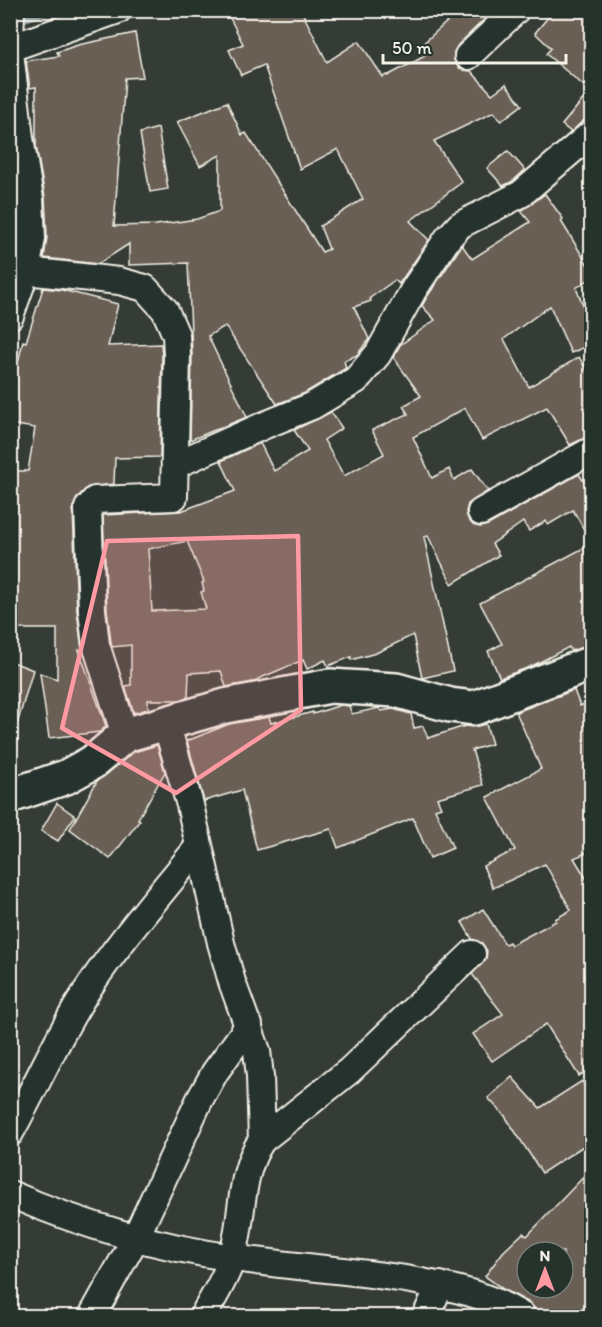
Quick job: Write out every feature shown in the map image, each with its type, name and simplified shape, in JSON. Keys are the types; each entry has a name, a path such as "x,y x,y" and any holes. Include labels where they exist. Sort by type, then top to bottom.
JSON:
{"street":[{"path":"10,316 26,271 32,238 30,199 19,129 11,47 11,10"},
{"path":"11,47 118,10"},
{"path":"468,56 516,10"},
{"path":"175,465 312,406 356,380 378,354 414,289 448,238 460,225 520,194 591,133"},
{"path":"26,271 119,280 145,288 165,310 176,334 174,497 95,500 88,508 92,610 96,645 125,735"},
{"path":"481,512 591,450"},
{"path":"10,796 66,777 93,762 125,735 225,706 330,686 396,690 450,705 474,708 591,663"},
{"path":"166,723 190,805 221,943 232,982 257,1051 262,1140"},
{"path":"10,1133 51,1054 93,981 198,847"},
{"path":"202,1317 232,1258 248,1169 254,1151 262,1140 349,1071 472,954"},
{"path":"92,1317 135,1239 199,1101 215,1072 249,1025"},
{"path":"10,1194 54,1213 135,1239 232,1258 370,1273 440,1285 480,1294 522,1317"},
{"path":"426,1317 440,1285"}],"highlighted area":[{"path":"298,536 301,710 176,793 62,728 107,541"}],"building":[{"path":"226,10 301,10 327,62 359,41 383,77 425,56 418,48 460,10 494,10 458,45 454,52 454,60 458,67 471,71 492,94 506,84 522,105 501,121 494,112 434,141 462,182 410,221 429,240 399,284 395,280 370,298 371,301 354,307 369,339 357,355 344,361 346,368 305,393 277,404 225,326 208,336 247,417 190,440 192,355 188,263 129,265 129,244 98,264 44,258 47,237 45,197 36,146 36,87 30,88 26,61 59,56 57,52 78,45 135,33 143,77 125,78 114,226 156,225 197,219 220,211 220,155 200,166 177,122 227,102 242,135 246,133 322,252 329,249 320,226 363,199 338,149 300,169 264,65 241,75 229,50 243,44"},
{"path":"554,10 591,10 591,118 583,121 571,132 562,125 590,91 546,54 551,48 535,33"},
{"path":"158,128 168,189 150,192 140,133"},
{"path":"508,151 525,170 513,181 503,186 487,168"},
{"path":"10,173 15,201 17,237 11,269"},
{"path":"545,194 563,219 561,221 591,270 591,278 576,288 591,324 591,344 571,353 550,306 504,339 529,387 579,357 591,378 591,435 570,445 547,407 482,440 465,408 413,437 432,478 449,469 454,480 472,469 488,491 468,504 466,512 473,525 480,527 488,525 579,474 591,493 591,542 573,510 548,525 546,521 529,531 523,522 492,544 499,555 452,584 428,536 424,537 453,671 422,678 413,635 376,653 351,660 351,657 328,666 325,660 307,669 303,660 258,679 258,681 226,687 221,671 189,673 188,697 180,700 148,700 148,709 134,713 125,686 131,685 131,645 112,647 111,642 107,609 103,515 181,511 235,491 221,461 260,443 274,471 308,451 294,430 331,412 342,428 324,440 344,476 384,454 372,430 408,414 403,406 421,396 393,357 400,345 435,320 422,306 462,245 472,259 530,222 521,211","holes":["187,541 204,582 202,583 204,591 201,592 206,609 152,611 148,549"]},
{"path":"43,288 62,290 118,304 108,346 161,344 162,355 160,457 115,458 114,484 88,487 77,498 73,509 77,611 82,650 79,650 106,726 100,732 49,738 40,673 57,679 57,629 11,629 10,505 13,505 13,471 28,471 35,428 10,424 10,397 23,341 26,342"},
{"path":"591,544 591,645 571,651 569,647 530,667 500,678 488,651 502,644 480,603"},
{"path":"10,661 33,670 16,728 10,728"},
{"path":"574,690 580,706 591,701 591,851 574,858 591,886 591,1068 579,1076 546,1024 492,1061 473,1034 503,1014 472,974 486,959 487,951 482,943 472,939 462,922 483,909 505,944 509,942 511,945 556,921 555,919 571,910 545,864 493,888 483,866 515,850 487,797 541,769 516,712"},
{"path":"341,705 349,706 352,714 379,708 381,711 393,709 411,714 414,728 423,726 428,738 465,726 486,724 492,744 472,750 483,785 437,798 441,807 435,809 453,848 430,858 413,818 338,848 331,829 257,850 242,790 204,801 187,741 229,724 269,717 271,723"},
{"path":"157,745 165,772 138,819 140,820 110,859 70,829 97,781 134,752"},
{"path":"57,803 75,816 58,841 41,831"},
{"path":"512,1077 540,1108 582,1081 591,1095 591,1141 542,1173 505,1116 488,1098"},
{"path":"591,1169 591,1317 537,1317 535,1309 524,1300 575,1300 575,1240 516,1240 523,1233 527,1236"},
{"path":"515,1241 515,1295 485,1276"}],"waterway":[{"path":"16,21 49,10"}]}
